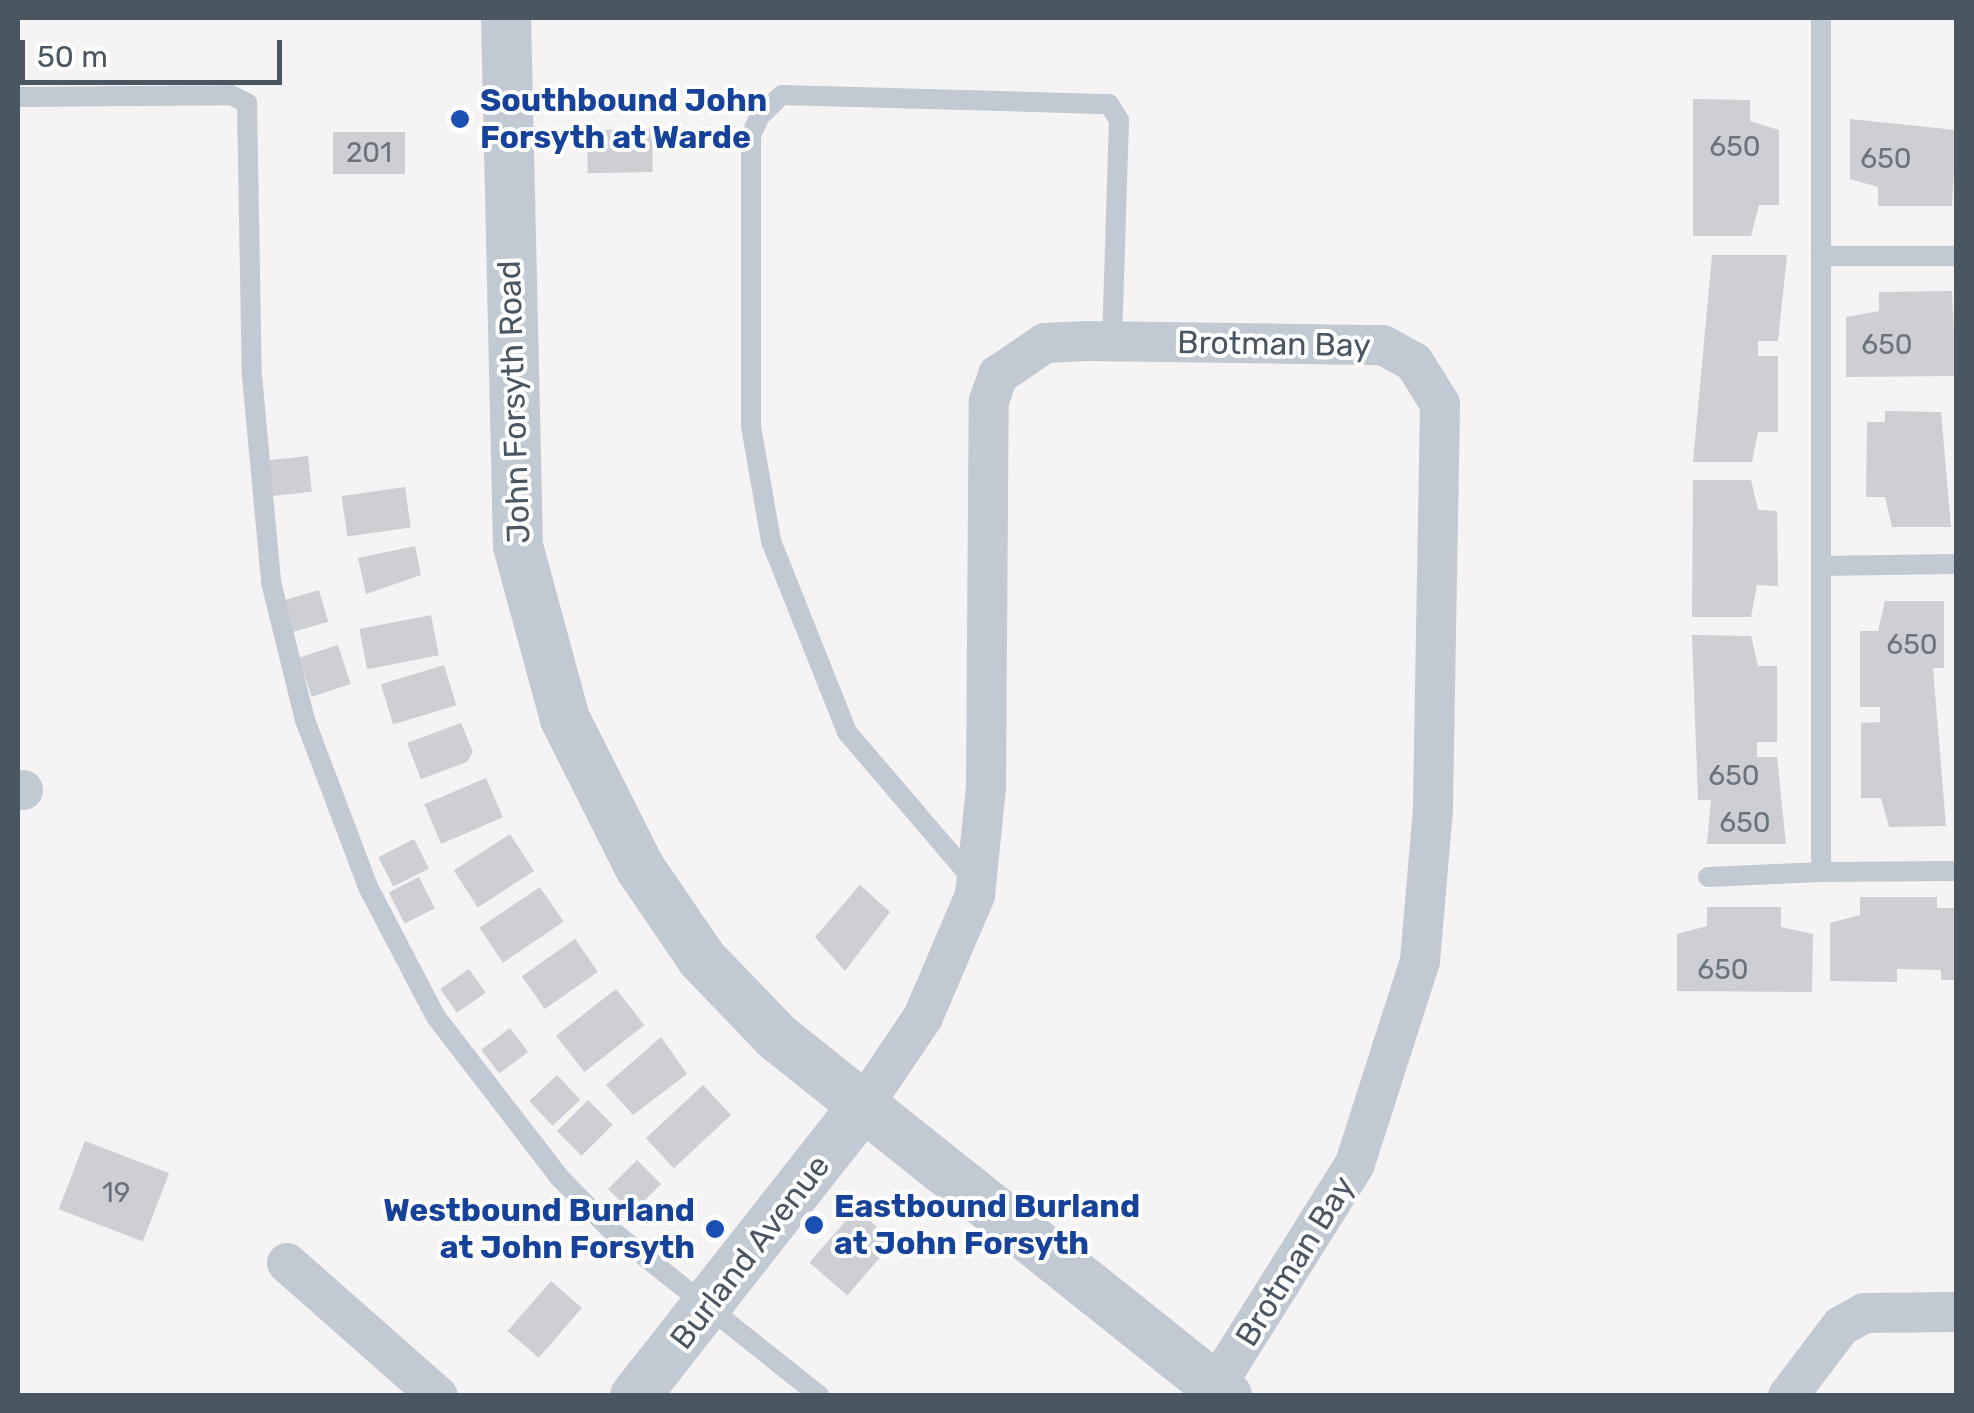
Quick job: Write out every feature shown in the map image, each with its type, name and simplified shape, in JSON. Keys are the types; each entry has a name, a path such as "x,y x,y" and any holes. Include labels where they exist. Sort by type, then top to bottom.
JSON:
{"street":[{"name":"John Forsyth Road","path":"506,18 512,489 542,658 640,868 702,958 776,1038 1221,1391"},
{"name":"Brotman Bay","path":"863,1106 923,1017 976,883 986,787 988,401 998,375 1044,343 1112,341 1383,345 1431,380 1440,404 1433,809 1416,979 1348,1178 1221,1391"},
{"name":"Burland Avenue","path":"635,1396 863,1106"},
{"path":"287,1263 438,1396"},
{"path":"1788,1396 1840,1326 1864,1312 1956,1312"}],"lane":[{"path":"1820,872 1821,18"},
{"path":"18,97 231,95 252,111 252,376 271,582 338,813 436,1017 505,1110 610,1228 820,1396"},
{"path":"976,883 847,732 770,541 752,426 751,135 760,116 782,95 1109,104 1119,120 1112,341"},
{"path":"1821,256 1956,256"},
{"path":"1821,566 1956,564"},
{"path":"1708,877 1956,870"}],"building":[{"path":"1693,99 1750,100 1750,121 1779,130 1779,205 1759,205 1751,236 1693,236"},
{"path":"1850,119 1956,130 1952,206 1878,206 1878,187 1850,179"},
{"path":"652,129 653,172 588,173 587,130"},
{"path":"333,132 405,132 405,174 333,174"},
{"path":"1712,255 1787,255 1778,341 1758,341 1758,356 1778,356 1778,432 1758,432 1752,462 1693,462"},
{"path":"1952,291 1956,376 1846,377 1846,317 1879,311 1879,292"},
{"path":"1885,411 1941,412 1951,527 1892,527 1885,497 1866,497 1867,422 1885,422"},
{"path":"308,456 312,492 272,496 268,460"},
{"path":"1693,480 1751,480 1758,510 1777,511 1778,586 1757,585 1751,617 1692,617"},
{"path":"405,487 411,528 347,537 342,496"},
{"path":"415,546 421,575 366,594 358,558"},
{"path":"319,590 328,622 293,632 284,600"},
{"path":"1885,601 1944,601 1944,668 1933,668 1946,826 1889,827 1881,798 1861,798 1861,723 1880,722 1880,707 1860,707 1860,631 1878,631"},
{"path":"431,615 439,655 367,669 359,629"},
{"path":"1692,635 1751,636 1758,666 1777,666 1777,742 1757,742 1757,757 1777,757 1786,844 1707,844 1711,800 1698,800"},
{"path":"338,645 351,684 312,697 299,658"},
{"path":"444,665 456,705 393,724 381,684"},
{"path":"461,723 473,752 467,762 421,779 407,743"},
{"path":"486,778 503,818 441,844 424,804"},
{"path":"510,834 534,871 478,907 454,870"},
{"path":"414,839 429,868 393,887 378,857"},
{"path":"419,877 435,908 405,924 389,892"},
{"path":"860,885 890,912 845,971 815,937"},
{"path":"540,887 563,922 503,963 479,928"},
{"path":"1860,897 1937,897 1937,908 1956,908 1956,980 1941,980 1941,970 1897,969 1897,982 1830,981 1830,923 1860,915"},
{"path":"1707,907 1781,907 1781,927 1813,934 1812,992 1677,991 1677,934 1707,926"},
{"path":"575,939 598,972 545,1009 522,976"},
{"path":"469,969 486,993 457,1013 440,989"},
{"path":"616,989 644,1025 584,1072 556,1036"},
{"path":"510,1028 528,1052 499,1074 481,1050"},
{"path":"661,1037 687,1074 633,1115 606,1085"},
{"path":"557,1075 580,1100 552,1126 529,1101"},
{"path":"703,1085 731,1115 674,1168 646,1138"},
{"path":"588,1100 613,1125 582,1156 557,1131"},
{"path":"85,1141 169,1173 143,1241 59,1209"},
{"path":"637,1160 661,1184 632,1213 608,1189"},
{"path":"856,1209 894,1242 847,1295 809,1263"},
{"path":"551,1281 582,1308 539,1358 508,1331"}],"place":[{"name":"Southbound John Forsyth at Warde","path":"460,119"},
{"name":"Eastbound Burland at John Forsyth","path":"814,1225"},
{"name":"Westbound Burland at John Forsyth","path":"715,1229"}]}
